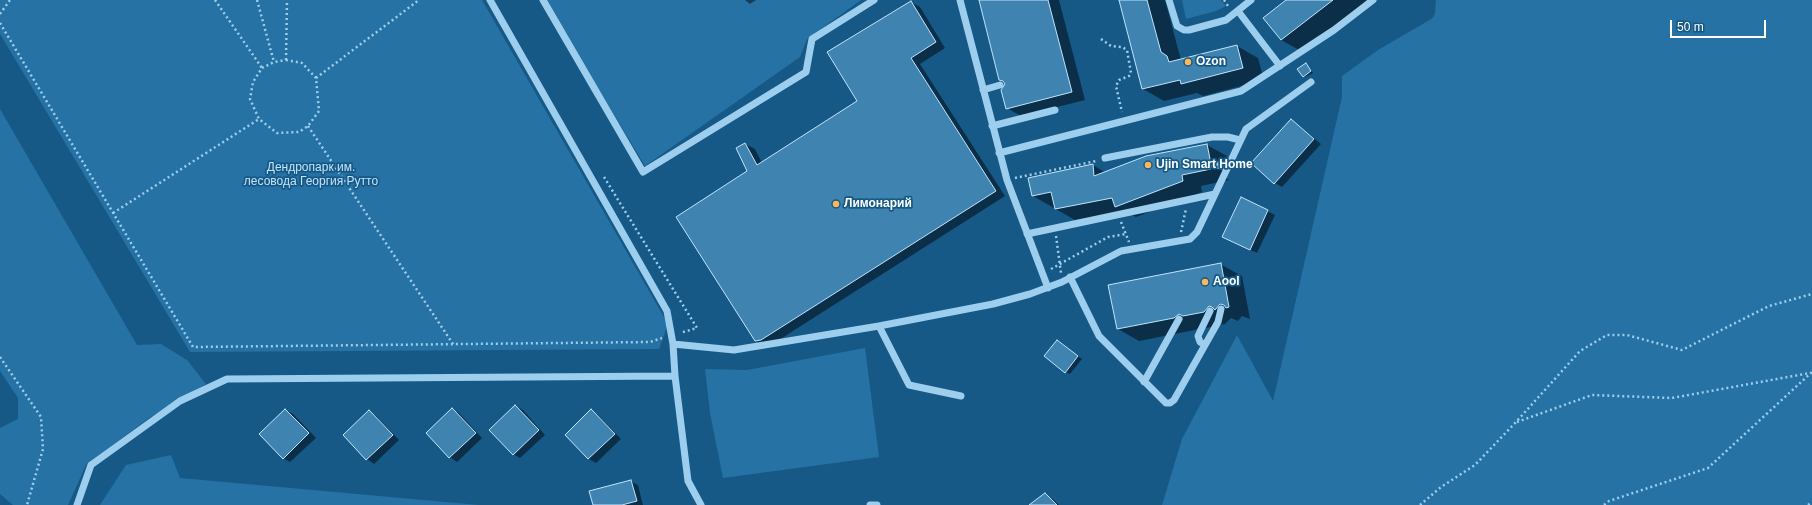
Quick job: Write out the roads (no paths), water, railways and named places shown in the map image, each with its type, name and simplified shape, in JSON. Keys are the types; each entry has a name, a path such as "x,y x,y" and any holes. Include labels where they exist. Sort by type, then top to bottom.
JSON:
{"street":[{"path":"490,0 667,311 673,344 675,376 688,481 701,505"},
{"path":"543,0 643,172 806,72 812,38 874,0"},
{"path":"960,0 1007,180 1048,288"},
{"path":"1169,0 1175,23 1184,30 1223,21 1251,0"},
{"path":"999,153 1236,92 1251,86 1334,30 1373,0"},
{"path":"1238,11 1280,66"},
{"path":"673,344 734,350 879,326 993,304 1048,288 1114,254 1132,249 1190,239 1198,232 1240,140 1252,124 1311,82"},
{"path":"983,90 1000,85"},
{"path":"992,126 1055,110"},
{"path":"1105,158 1218,136 1240,140"},
{"path":"1211,164 1227,167"},
{"path":"1027,234 1215,194"},
{"path":"1070,277 1099,336 1163,402 1168,404 1172,402 1219,320 1221,309"},
{"path":"1205,345 1200,342 1198,336 1210,311"},
{"path":"1144,382 1179,318"},
{"path":"879,326 909,385 961,396"},
{"path":"77,505 91,465 180,400 227,379 675,376"},
{"path":"870,505 878,505"}],"place":[{"name":"Ozon","path":"1188,62"},
{"name":"Ujin Smart Home","path":"1148,165"},
{"name":"Лимонарий","path":"836,204"},
{"name":"Aool","path":"1205,282"}],"park label":[{"name":"Дендропарк им. лесовода Георгия Рутто","path":"311,175"}]}
